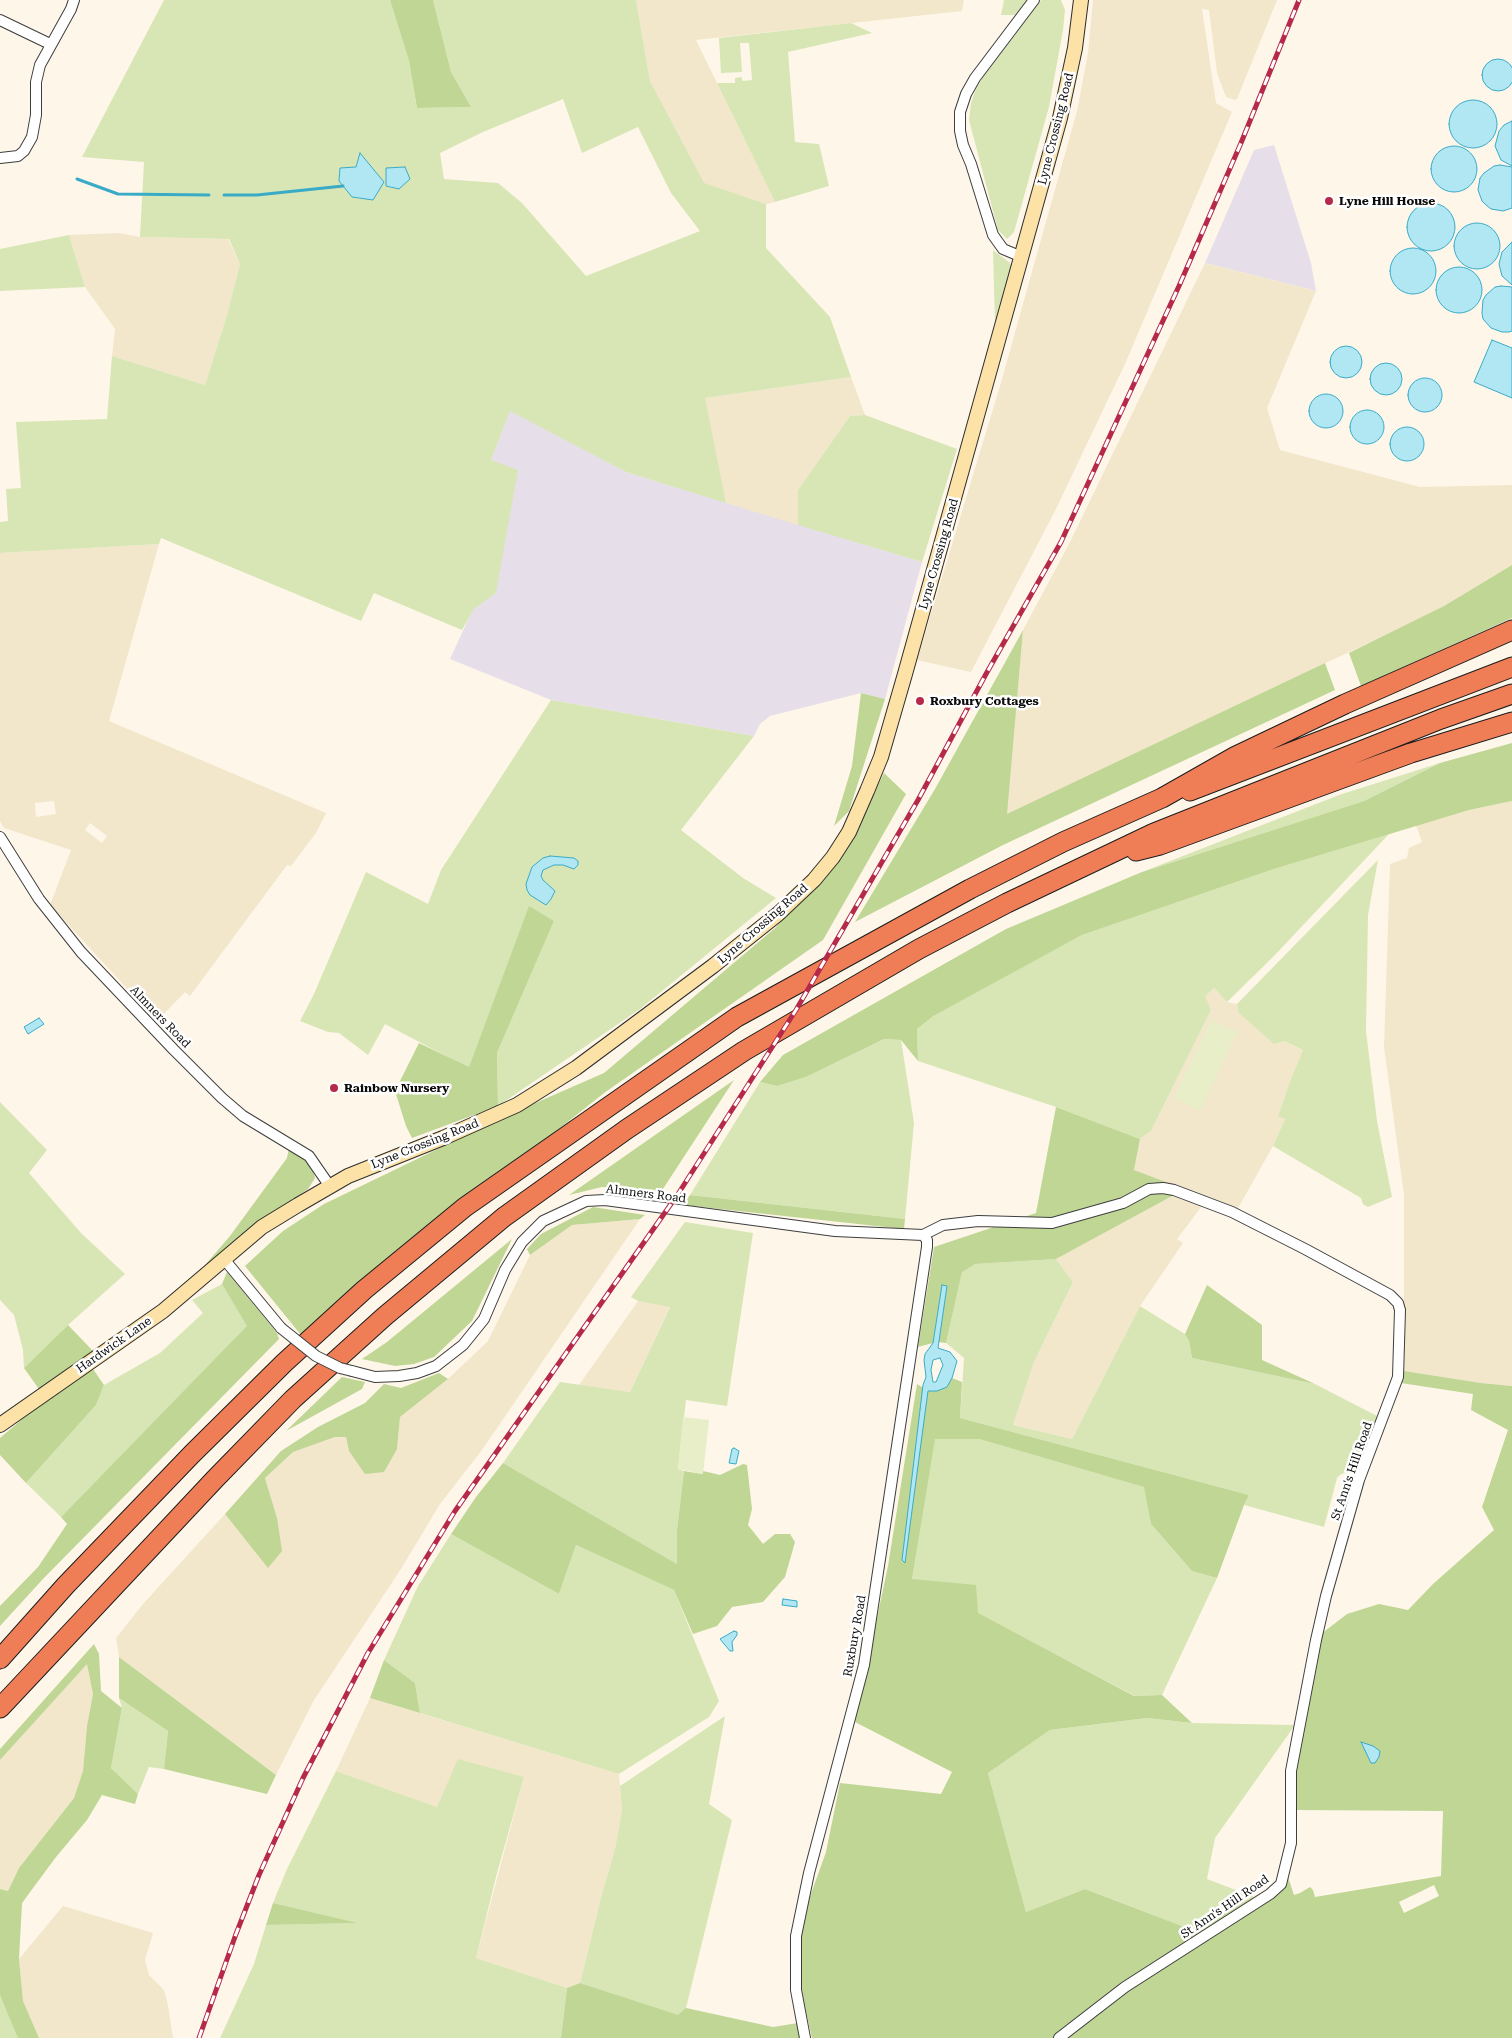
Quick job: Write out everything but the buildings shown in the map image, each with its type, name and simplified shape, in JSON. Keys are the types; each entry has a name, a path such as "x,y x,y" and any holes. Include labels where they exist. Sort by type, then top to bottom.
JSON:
{"highway":[{"path":"0,1659 80,1571 192,1454 277,1370 364,1290 465,1207 737,1017 970,889 1063,842 1162,798 1236,756 1345,704 1512,630"},
{"path":"1162,798 1202,788 1512,667"},
{"path":"0,1708 215,1479 293,1399 386,1316 504,1217 627,1129 752,1047 919,949 1006,903 1154,833 1512,694"},
{"path":"1098,860 1160,845 1412,753 1512,722"}],"street":[{"path":"0,158 18,156 24,151 32,137 36,115 36,82 40,65 71,9 74,0"},
{"path":"1022,257 1006,252 993,235 971,164 963,146 960,130 960,112 966,94 975,78 1034,0"},
{"name":"Lyne Crossing Road","path":"224,1259 262,1227 329,1185 488,1118 539,1092 576,1068 713,966 778,914 814,880 833,857 861,808 881,757 1022,257 1069,81 1081,0"},
{"path":"0,20 50,44"},
{"name":"Almners Road","path":"0,837 39,899 81,952 148,1023 231,1107 255,1124 309,1156 329,1185"},
{"name":"St Ann's Hill Road","path":"923,1235 943,1225 978,1221 1052,1223 1123,1203 1156,1188 1174,1190 1232,1212 1305,1249 1390,1295 1398,1303 1400,1310 1398,1377 1359,1480 1326,1596 1316,1640 1291,1771 1291,1843 1281,1884 1270,1894 1125,1987 1059,2038"},
{"name":"Almners Road","path":"224,1259 281,1328 316,1356 340,1368 375,1377 393,1377 417,1373 436,1366 463,1345 484,1319 505,1270 522,1242 543,1221 586,1201 606,1200 835,1230 923,1235"},
{"name":"Ruxbury Road","path":"805,2038 796,1990 796,1936 809,1873 864,1664 928,1247 927,1240 923,1235"},
{"name":"Hardwick Lane","path":"0,1425 163,1311 224,1259"}],"shaded area":[{"path":"636,0 964,0 962,11 696,40 775,202 766,204 704,184 650,81"},
{"path":"1093,0 1277,0 1235,100 1226,97 1217,73 1209,10 1202,9 1216,103 1232,112 1125,364 1055,511 971,672 917,660 1000,386 1077,111 1088,53"},
{"path":"1274,145 1311,263 1316,291 1205,263 1254,150"},
{"path":"119,233 140,237 228,239 240,264 227,315 205,385 112,356 115,329 85,287 69,235"},
{"path":"1205,263 1316,291 1267,408 1280,450 1420,487 1512,485 1512,565 1444,606 1396,631 1006,815 1023,630 1070,542"},
{"path":"851,377 865,415 850,416 798,490 798,525 726,503 704,398"},
{"path":"510,410 626,472 922,562 885,699 861,693 770,716 760,724 754,736 551,700 450,659 473,609 496,593 491,460"},
{"path":"159,544 109,721 326,813 316,833 291,866 287,865 190,996 185,992 157,1021 50,905 71,850 4,828 0,821 0,553","holes":["54,801 56,814 36,817 35,803","90,823 107,836 102,843 85,830"]},
{"path":"1512,801 1512,1386 1404,1371 1404,1195 1384,1047 1390,864 1407,858 1409,848 1422,842 1416,825 1469,810"},
{"path":"1214,988 1227,1002 1237,1004 1238,1012 1283,1041 1303,1050 1278,1115 1285,1119 1273,1146 1237,1210 1134,1170 1140,1139 1151,1131 1211,1010 1204,996"},
{"path":"1174,1195 1202,1206 1177,1239 1183,1243 1140,1306 1072,1439 1013,1425 1034,1362 1073,1282 1056,1259"},
{"path":"640,1219 482,1450 440,1504 401,1569 314,1700 276,1775 119,1657 116,1638 143,1604 225,1514 268,1567 277,1518 265,1478 293,1452 335,1437 346,1437 349,1451 397,1449 400,1417 448,1379 488,1341 530,1255 572,1225"},
{"path":"638,1301 670,1306 630,1392 579,1385"},
{"path":"87,1663 93,1694 87,1726 83,1771 74,1798 19,1868 8,1891 0,1889 0,1760"},
{"path":"370,1698 619,1774 622,1810 615,1849 580,1983 567,1988 476,1958 524,1777 437,1807 336,1771"},
{"path":"63,1906 153,1933 145,1960 149,1975 164,1990 173,2038 39,2038 23,2001 19,1959"}],"green space":[{"path":"164,0 390,0 409,61 417,108 471,107 451,72 433,0 636,0 650,81 704,183 766,204 766,248 830,317 851,377 705,398 726,503 626,472 510,411 491,460 518,470 496,593 474,609 462,630 374,593 361,621 161,538 159,544 0,553 0,522 8,521 6,489 21,488 16,422 107,419 112,356 205,385 227,315 240,264 229,239 140,237 144,162 82,157","holes":["563,99 582,153 638,127 671,193 700,231 586,276 522,203 498,183 444,179 440,153 483,132"]},
{"path":"390,0 433,0 451,72 471,107 417,108 409,61"},
{"path":"1004,0 1027,0 1015,15 1001,15"},
{"path":"1041,0 1061,0 1065,10 1063,30 1049,107 1014,232 1007,239 998,230 969,120 971,103 976,89 991,63"},
{"path":"851,23 872,33 788,52 795,142 819,144 829,186 775,202 717,83 735,83 735,78 741,77 743,81 752,80 749,43 740,43 742,72 721,73 719,38"},
{"path":"69,235 85,287 0,291 0,249"},
{"path":"993,250 1010,263 1012,267 995,324"},
{"path":"865,415 957,449 922,562 798,525 798,490 850,416"},
{"path":"1512,565 1512,618 1361,686 1349,653 1444,606"},
{"path":"1023,630 1007,814 1325,663 1335,690 1003,845 855,922 935,789"},
{"path":"861,693 885,699 849,811 834,826 852,766"},
{"path":"551,700 754,736 681,830 743,878 776,898 640,1009 498,1106 497,1053 554,921 529,907 469,1068 385,1024 368,1055 339,1033 328,1032 300,1021 314,994 366,872 428,904 441,870"},
{"path":"1512,743 1512,801 1469,810 1274,869 1082,935 933,1016 917,1029 918,1061 901,1040 884,1039 806,1077 777,1086 760,1082 783,1055 1006,929 1142,872 1364,801 1440,763"},
{"path":"1440,763 1364,801 1142,872 1339,795"},
{"path":"884,773 906,794 823,940 604,1093 301,1335 245,1266 283,1231 324,1204 508,1115 604,1073 775,928 844,851"},
{"path":"1389,834 1273,957 1227,1002 1214,988 1205,996 1211,1010 1151,1131 1140,1139 1056,1107 918,1061 917,1029 933,1015 1082,935 1274,869"},
{"path":"1378,860 1368,915 1366,1031 1377,1121 1392,1197 1368,1207 1363,1204 1361,1198 1273,1146 1285,1119 1278,1116 1303,1050 1284,1041 1274,1044 1238,1012 1237,1004"},
{"path":"529,906 554,921 497,1053 498,1106 412,1138 406,1126 395,1091 419,1043 469,1067"},
{"path":"1211,1020 1237,1032 1200,1111 1174,1098"},
{"path":"884,1039 901,1040 914,1123 905,1219 690,1195 760,1082 777,1086 806,1077"},
{"path":"734,1080 661,1192 602,1187 569,1195"},
{"path":"0,1102 47,1150 29,1173 81,1233 125,1274 68,1325 24,1368 23,1350 14,1315 0,1300"},
{"path":"1056,1107 1140,1139 1134,1170 1195,1193 1174,1195 1056,1259 975,1264 962,1272 946,1343 938,1342 947,1286 942,1285 933,1343 918,1347 934,1247 1036,1213"},
{"path":"289,1148 312,1167 315,1178 308,1189 268,1217 199,1272 230,1236 287,1158"},
{"path":"690,1195 905,1219 904,1229 683,1205"},
{"path":"593,1207 645,1215 640,1219 572,1225 530,1255 527,1249 541,1234"},
{"path":"685,1222 753,1233 727,1406 686,1400 678,1469 684,1471 677,1530 677,1564 503,1463 560,1382 630,1392 670,1307 638,1301 631,1297"},
{"path":"512,1239 472,1321 434,1357 414,1364 395,1366 362,1359 387,1342"},
{"path":"1056,1259 1073,1282 1034,1362 1013,1425 1072,1439 1140,1306 1185,1334 1189,1341 1192,1358 1315,1384 1379,1417 1356,1474 1344,1473 1337,1478 1324,1527 1244,1505 1249,1495 960,1418 964,1358 946,1343 962,1271 975,1264"},
{"path":"227,1272 277,1333 279,1339 43,1579 0,1626 0,1606 38,1567 67,1524 61,1517 247,1326 222,1284"},
{"path":"222,1284 248,1326 61,1517 26,1483 96,1405 104,1385 160,1353 203,1313 192,1300"},
{"path":"1207,1285 1262,1325 1262,1360 1315,1384 1192,1358 1189,1341 1185,1334"},
{"path":"68,1325 93,1351 93,1369 104,1385 96,1405 26,1483 0,1455 0,1438 46,1399 24,1368"},
{"path":"1404,1371 1512,1386 1512,2038 812,2038 802,1995 802,1919 826,1852 840,1783 941,1794 952,1772 855,1722 888,1566 917,1384 928,1391 947,1387 952,1378 962,1382 960,1418 1249,1495 1217,1578 1192,1571 1151,1524 1144,1487 979,1439 935,1439 912,1579 976,1585 978,1613 1134,1696 1162,1695 1192,1723 1147,1718 1050,1730 988,1773 1026,1912 1085,1889 1195,1931 1288,1877 1294,1895 1310,1887 1315,1897 1441,1876 1443,1811 1295,1810 1296,1772 1321,1634 1347,1614 1379,1604 1408,1610 1433,1584 1494,1530 1482,1507 1508,1430 1471,1410 1473,1394 1401,1383","holes":["1434,1885 1439,1896 1404,1913 1399,1902"]},
{"path":"439,1373 448,1379 400,1417 397,1449 384,1472 365,1474 349,1451 346,1437 335,1437 293,1452 265,1478 277,1518 282,1551 268,1568 225,1514 281,1451 318,1427 365,1403 384,1384 401,1388"},
{"path":"342,1377 365,1382 362,1389 286,1431"},
{"path":"683,1417 709,1420 703,1474 678,1469"},
{"path":"934,1439 979,1439 1145,1487 1151,1524 1192,1571 1217,1578 1162,1695 1135,1696 912,1579"},
{"path":"503,1463 677,1564 677,1530 684,1471 702,1474 703,1471 720,1475 743,1464 747,1465 752,1509 748,1525 763,1544 775,1534 790,1534 795,1542 785,1577 763,1602 732,1607 717,1626 693,1634 674,1590 576,1545 559,1594 451,1534 476,1497"},
{"path":"451,1534 559,1594 576,1545 674,1590 719,1701 709,1717 619,1774 420,1713 415,1683 384,1660 418,1586"},
{"path":"94,1644 99,1654 101,1691 122,1708 111,1768 138,1794 135,1804 102,1795 87,1820 56,1857 22,1903 19,1959 23,2001 39,2038 18,2038 0,1995 0,1889 8,1891 19,1868 74,1798 83,1771 87,1726 93,1694 87,1664 0,1760 0,1749"},
{"path":"119,1657 276,1775 267,1794 164,1769 168,1731 119,1698"},
{"path":"384,1660 415,1683 420,1713 370,1698"},
{"path":"119,1698 168,1731 164,1769 149,1767 138,1794 111,1768 122,1708"},
{"path":"725,1716 709,1804 732,1820 686,2008 678,2016 580,1983 615,1849 622,1810 620,1786"},
{"path":"1147,1718 1192,1723 1295,1725 1215,1838 1207,1879 1254,1897 1195,1931 1085,1889 1026,1912 988,1773 1050,1730"},
{"path":"458,1759 524,1777 476,1958 567,1988 561,2038 220,2038 254,1964 266,1925 354,1923 273,1903 287,1869 336,1771 437,1807"},
{"path":"273,1903 357,1923 266,1925"},
{"path":"580,1983 678,2015 686,2008 773,2027 798,2023 801,2038 561,2038 567,1988"},
{"path":"0,1995 13,2022 18,2038 0,2038"}],"water":[{"path":"1498,59 1504,60 1509,64 1513,69 1513,81 1509,86 1504,90 1498,91 1492,90 1487,86 1483,81 1482,75 1483,69 1487,64 1492,60"},
{"path":"1473,100 1482,102 1490,107 1495,115 1497,124 1495,133 1490,141 1482,146 1473,148 1464,146 1456,141 1451,133 1449,124 1451,115 1456,107 1464,102"},
{"path":"1512,121 1512,166 1501,160 1495,146 1499,131 1504,125"},
{"path":"1459,146 1471,152 1476,160 1476,178 1471,186 1463,191 1449,192 1437,186 1432,178 1431,164 1437,152 1445,147"},
{"path":"360,153 384,182 373,200 352,197 339,181 340,168 356,167"},
{"path":"1494,166 1512,167 1512,208 1503,211 1491,209 1486,205 1482,201 1478,190 1480,178 1484,173"},
{"path":"405,167 410,179 399,189 386,186 386,168"},
{"path":"1431,203 1440,205 1448,210 1453,218 1455,227 1453,236 1448,244 1440,249 1431,251 1422,249 1414,244 1409,236 1407,227 1409,218 1414,210 1422,205"},
{"path":"1472,223 1482,223 1496,233 1500,246 1496,259 1490,265 1482,269 1472,269 1458,259 1454,251 1454,241 1464,227"},
{"path":"1512,242 1512,285 1502,276 1499,264 1502,252"},
{"path":"1409,248 1417,248 1426,252 1432,258 1436,271 1432,284 1426,290 1417,294 1409,294 1400,290 1394,284 1390,275 1390,267 1394,258 1400,252"},
{"path":"1454,267 1464,267 1476,273 1481,281 1481,299 1476,307 1468,312 1454,313 1446,310 1439,303 1436,295 1436,285 1439,277 1446,270"},
{"path":"1495,287 1512,287 1512,331 1509,332 1502,332 1491,328 1483,319 1483,300"},
{"path":"1492,340 1512,348 1512,398 1474,382"},
{"path":"1346,346 1358,350 1362,362 1358,374 1346,378 1334,374 1330,362 1334,350"},
{"path":"1386,363 1398,367 1402,379 1398,391 1386,395 1374,391 1370,379 1374,367"},
{"path":"1425,378 1432,379 1437,383 1441,388 1441,402 1437,407 1432,411 1425,412 1418,411 1413,407 1409,402 1408,395 1409,388 1413,383 1418,379"},
{"path":"1326,394 1333,395 1338,399 1342,404 1342,418 1338,423 1333,427 1326,428 1319,427 1314,423 1310,418 1309,411 1310,404 1314,399 1319,395"},
{"path":"1367,410 1379,415 1384,427 1379,439 1367,444 1355,439 1350,427 1355,415"},
{"path":"1407,427 1419,432 1424,444 1419,456 1407,461 1395,456 1390,444 1395,432"},
{"path":"550,856 574,858 578,861 578,865 574,869 563,865 554,865 543,870 541,876 543,880 555,891 546,905 530,895 526,884 532,867 543,858"},
{"path":"39,1018 44,1024 28,1034 24,1027"},
{"path":"942,1285 947,1286 938,1348 950,1352 957,1361 947,1387 937,1391 928,1391 905,1563 902,1560 923,1385 926,1377 924,1360 925,1354 933,1343","holes":["940,1358 943,1365 936,1382 933,1382 931,1370 933,1360"]},
{"path":"734,1448 739,1451 736,1464 729,1463 732,1449"},
{"path":"783,1599 797,1601 797,1607 782,1605"},
{"path":"734,1631 737,1632 737,1635 732,1642 733,1651 730,1651 720,1639"},
{"path":"1361,1742 1373,1746 1380,1751 1375,1763 1371,1763"}],"waterway":[{"path":"77,179 118,194 209,195"},
{"path":"224,195 257,195 343,186"}],"railway":[{"path":"199,2038 259,1875 303,1778 368,1653 455,1511 678,1194 796,1010 918,800 986,674 1061,542 1179,286 1241,143 1299,0"}],"place":[{"name":"Lyne Hill House","path":"1329,201"},
{"name":"Roxbury Cottages","path":"920,701"},
{"name":"Rainbow Nursery","path":"334,1088"}]}
